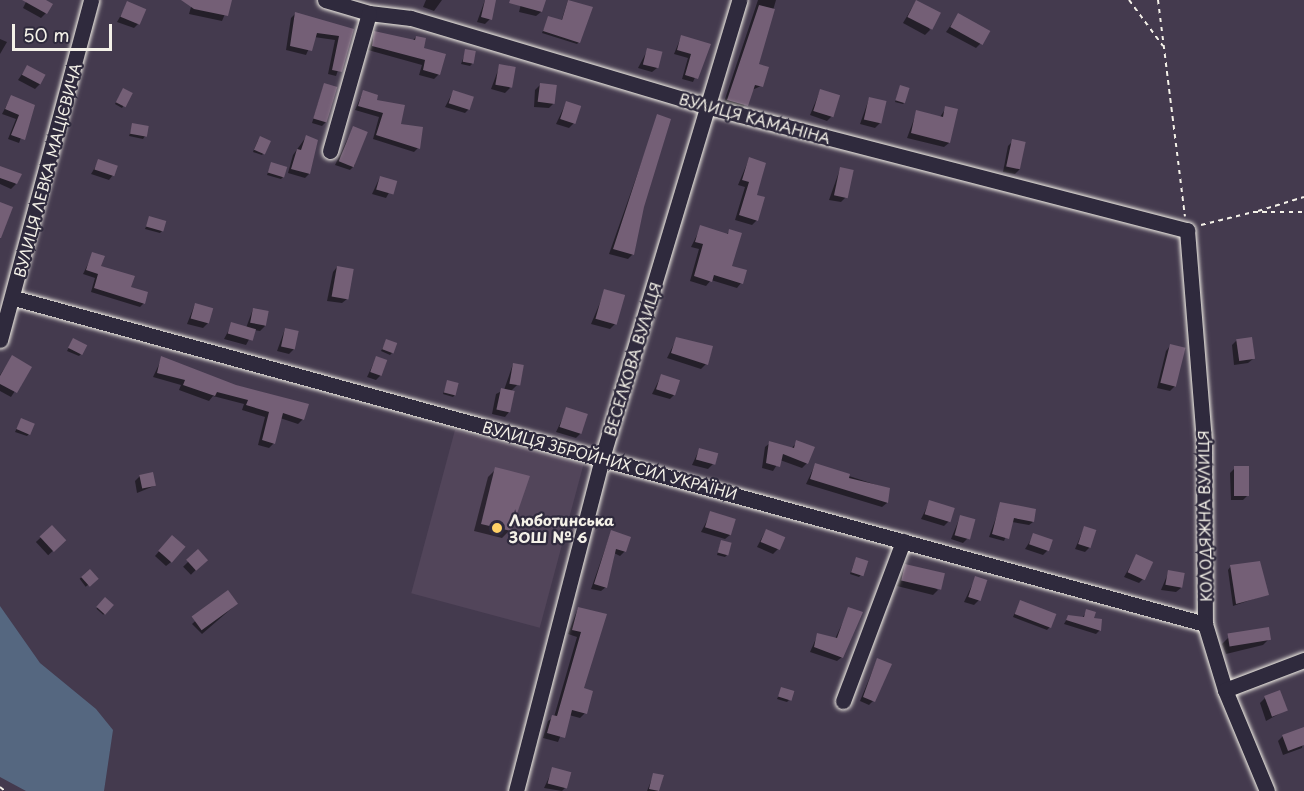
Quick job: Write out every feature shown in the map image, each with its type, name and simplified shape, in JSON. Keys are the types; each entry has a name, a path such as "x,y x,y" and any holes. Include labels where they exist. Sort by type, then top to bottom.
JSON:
{"street":[{"name":"ВУЛИЦЯ ЛЕВКА МАЦІЄВИЧА","path":"0,340 14,298 91,0"},
{"name":"ВУЛИЦЯ КАМАНІНА","path":"324,0 369,13 411,18 710,107 1186,230"},
{"name":"ВЕСЕЛКОВА ВУЛИЦЯ","path":"516,791 602,458 710,107 739,0"},
{"path":"330,151 369,13"},
{"name":"КОЛОДЯЖНА ВУЛИЦЯ","path":"1186,230 1204,441 1205,624 1225,690 1267,791"},
{"name":"ВУЛИЦЯ ЗБРОЙНИХ СИЛ УКРАЇНИ","path":"14,298 1205,624"},
{"path":"843,701 903,541"},
{"path":"1225,690 1304,660"}],"path":[{"path":"1129,0 1163,47"},
{"path":"1158,0 1186,230 1304,197"},
{"path":"1253,212 1304,212"},
{"path":"0,788 5,791"}],"shaded area":[{"name":"Люботинська ЗОШ № 6","path":"455,430 583,464 540,628 411,593"}],"water":[{"path":"0,606 40,663 96,709 113,730 104,791 26,791 0,777"}],"building":[{"path":"22,0 46,0 53,4 47,14"},
{"path":"181,0 232,0 228,16 194,9"},
{"path":"485,0 496,0 492,20 481,17"},
{"path":"510,0 546,0 542,12 509,3"},
{"path":"568,0 593,7 580,43 543,31 548,16 562,20"},
{"path":"916,0 941,13 932,30 907,17"},
{"path":"127,1 146,9 140,25 120,17"},
{"path":"759,5 775,9 759,64 769,67 763,87 755,85 748,106 727,100"},
{"path":"295,12 354,29 342,72 332,70 339,36 317,33 312,51 290,46"},
{"path":"958,13 990,31 983,45 950,27"},
{"path":"374,31 415,40 416,36 426,38 424,48 446,54 440,75 423,70 425,60 372,46"},
{"path":"681,35 711,44 698,79 685,75 691,54 677,50"},
{"path":"647,48 663,52 658,68 643,64"},
{"path":"465,49 476,51 474,64 463,62"},
{"path":"499,64 516,67 512,88 495,85"},
{"path":"27,65 46,75 40,85 22,75"},
{"path":"324,83 337,87 327,122 313,118"},
{"path":"540,83 557,85 555,104 538,102"},
{"path":"900,85 910,88 905,103 895,100"},
{"path":"123,88 133,93 126,107 116,102"},
{"path":"820,89 840,95 833,117 813,111"},
{"path":"363,90 378,95 377,100 405,105 401,124 423,127 420,149 376,135 383,113 358,106"},
{"path":"453,90 474,97 470,110 449,103"},
{"path":"11,95 35,105 25,140 11,135 19,115 5,109"},
{"path":"869,97 887,101 881,123 864,119"},
{"path":"566,101 581,106 575,124 560,119"},
{"path":"945,106 958,109 950,143 911,133 916,110 943,117"},
{"path":"657,114 671,119 644,207 634,255 613,249"},
{"path":"132,123 149,126 147,137 130,134"},
{"path":"353,126 368,132 354,167 339,161"},
{"path":"306,135 318,140 310,174 291,169 297,149 301,150"},
{"path":"260,136 271,141 265,155 254,150"},
{"path":"1012,139 1026,142 1020,169 1006,166"},
{"path":"749,157 766,163 757,195 765,197 758,221 739,215 749,182 742,180"},
{"path":"98,159 118,166 114,176 94,169"},
{"path":"271,162 287,167 284,177 268,173"},
{"path":"0,166 22,174 17,184 0,178"},
{"path":"840,167 854,170 848,198 834,195"},
{"path":"380,176 397,181 393,194 376,189"},
{"path":"0,202 13,207 1,238 0,238"},
{"path":"149,216 166,221 163,232 146,227"},
{"path":"700,225 728,234 729,229 742,233 732,266 747,270 743,284 714,275 712,282 694,276 703,244 695,242"},
{"path":"92,252 105,256 101,266 135,276 131,287 148,292 145,304 94,288 98,274 86,270"},
{"path":"337,266 354,269 348,299 332,297"},
{"path":"604,289 625,295 617,325 595,319"},
{"path":"195,303 213,308 209,324 191,318"},
{"path":"253,308 269,311 266,326 250,323"},
{"path":"231,322 256,329 253,341 228,334"},
{"path":"285,328 299,331 295,349 281,347"},
{"path":"676,337 713,346 708,365 671,353"},
{"path":"1252,337 1255,359 1239,361 1236,339"},
{"path":"73,338 87,345 82,355 68,348"},
{"path":"386,339 397,343 394,353 382,349"},
{"path":"1170,344 1186,348 1176,387 1160,383"},
{"path":"12,355 32,367 17,393 0,384 0,376"},
{"path":"161,356 236,385 309,404 304,420 283,413 275,444 262,440 269,412 246,405 248,400 217,392 215,396 183,385 185,380 157,373"},
{"path":"376,356 387,360 381,376 370,372"},
{"path":"513,363 524,365 520,386 509,384"},
{"path":"661,374 680,380 675,395 656,389"},
{"path":"447,380 459,383 455,396 444,393"},
{"path":"501,388 515,391 510,412 496,410"},
{"path":"566,407 588,414 581,434 560,427"},
{"path":"21,418 35,424 30,435 16,429"},
{"path":"796,440 815,447 808,464 783,454 780,467 766,463 769,441 794,448"},
{"path":"699,448 718,453 715,465 696,460"},
{"path":"815,463 850,474 849,478 890,488 888,503 810,479"},
{"path":"1234,466 1249,466 1249,496 1234,496"},
{"path":"495,467 530,476 511,531 481,524"},
{"path":"153,472 156,486 142,489 139,475"},
{"path":"929,500 955,508 950,522 925,514"},
{"path":"1000,502 1036,509 1034,522 1014,518 1009,539 992,534"},
{"path":"710,511 736,519 731,535 705,527"},
{"path":"960,515 975,519 970,539 955,535"},
{"path":"52,525 66,540 54,552 40,537"},
{"path":"1084,526 1096,530 1090,548 1078,544"},
{"path":"766,529 785,537 780,550 761,542"},
{"path":"611,530 631,537 626,552 616,549 607,588 594,584"},
{"path":"1033,533 1053,540 1049,551 1029,544"},
{"path":"172,535 186,547 172,563 158,551"},
{"path":"721,540 732,543 728,555 718,553"},
{"path":"198,549 208,560 196,571 186,560"},
{"path":"1136,554 1153,562 1145,580 1128,572"},
{"path":"856,557 868,561 863,576 851,572"},
{"path":"1260,561 1269,595 1236,604 1230,565"},
{"path":"905,564 945,573 941,590 901,581"},
{"path":"90,569 99,579 90,587 81,577"},
{"path":"1168,570 1185,573 1182,588 1165,585"},
{"path":"975,576 987,580 981,601 968,597"},
{"path":"228,590 238,604 202,630 192,616"},
{"path":"105,597 114,605 105,615 96,607"},
{"path":"1020,600 1056,614 1051,628 1015,614"},
{"path":"578,607 607,614 584,688 593,691 587,714 572,710 565,738 547,733 552,715 557,716 581,632 572,630"},
{"path":"848,607 863,612 843,658 814,647 817,633 837,638"},
{"path":"1086,609 1096,612 1094,618 1102,619 1101,631 1066,620 1068,615 1084,617"},
{"path":"1269,627 1271,640 1230,646 1228,634"},
{"path":"877,658 892,664 875,702 863,697"},
{"path":"781,687 794,691 791,701 778,697"},
{"path":"1280,690 1288,711 1272,717 1264,696"},
{"path":"1304,727 1304,745 1288,751 1282,735"},
{"path":"552,767 571,772 567,789 548,783"},
{"path":"653,773 664,775 659,791 649,789"}],"place":[{"name":"Люботинська ЗОШ № 6","path":"497,528"}]}
